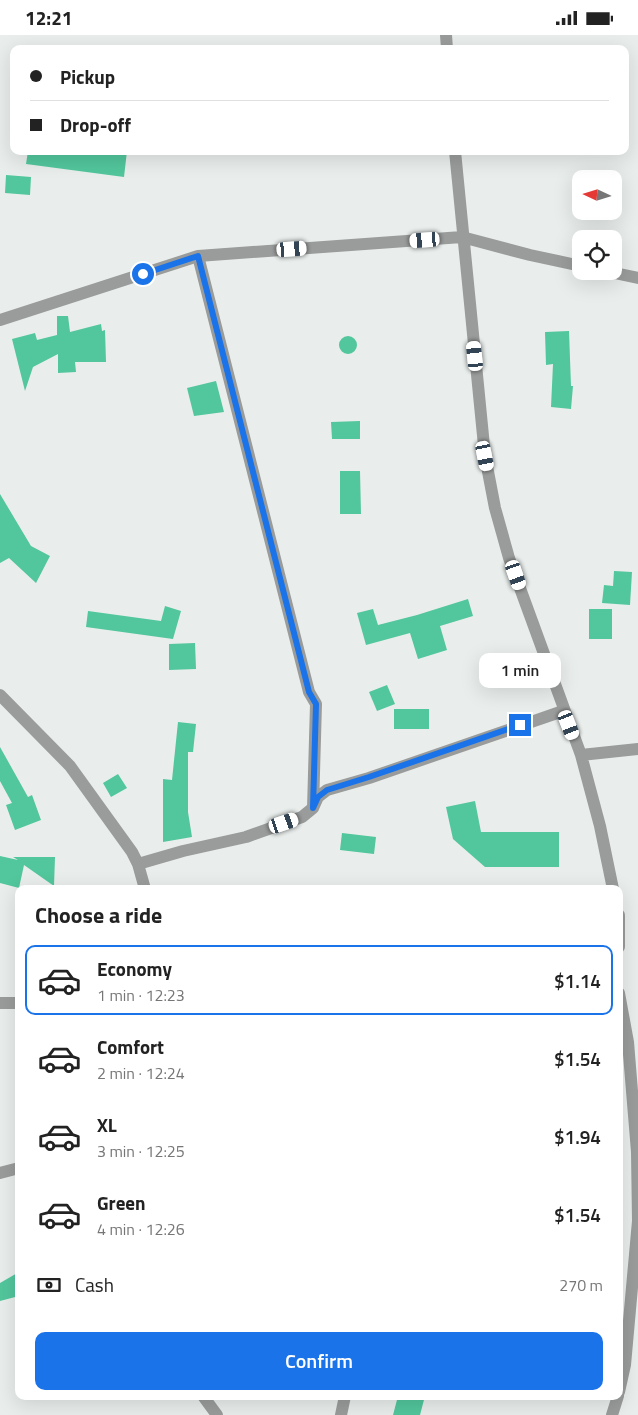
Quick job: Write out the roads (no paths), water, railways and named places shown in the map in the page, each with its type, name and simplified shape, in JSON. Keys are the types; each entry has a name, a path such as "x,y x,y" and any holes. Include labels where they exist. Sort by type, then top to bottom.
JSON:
{"street":[{"path":"455,155 485,456 495,508 510,558 563,711 581,755 600,826 612,885"},
{"path":"0,320 198,256 462,237 572,264"},
{"path":"198,256 309,692 316,704 313,808"},
{"path":"622,274 638,278"},
{"path":"0,695 70,766 132,852 138,864 144,885"},
{"path":"138,864 183,851 246,837 302,817 313,808 318,797 327,790 563,711"},
{"path":"581,755 638,749"},
{"path":"0,1003 15,1003"},
{"path":"623,1015 628,1042 637,1152 638,1221 636,1267 623,1357"},
{"path":"0,1173 15,1169"},
{"path":"207,1400 217,1415"},
{"path":"341,1415 344,1400"},
{"path":"612,1415 617,1400"}]}
